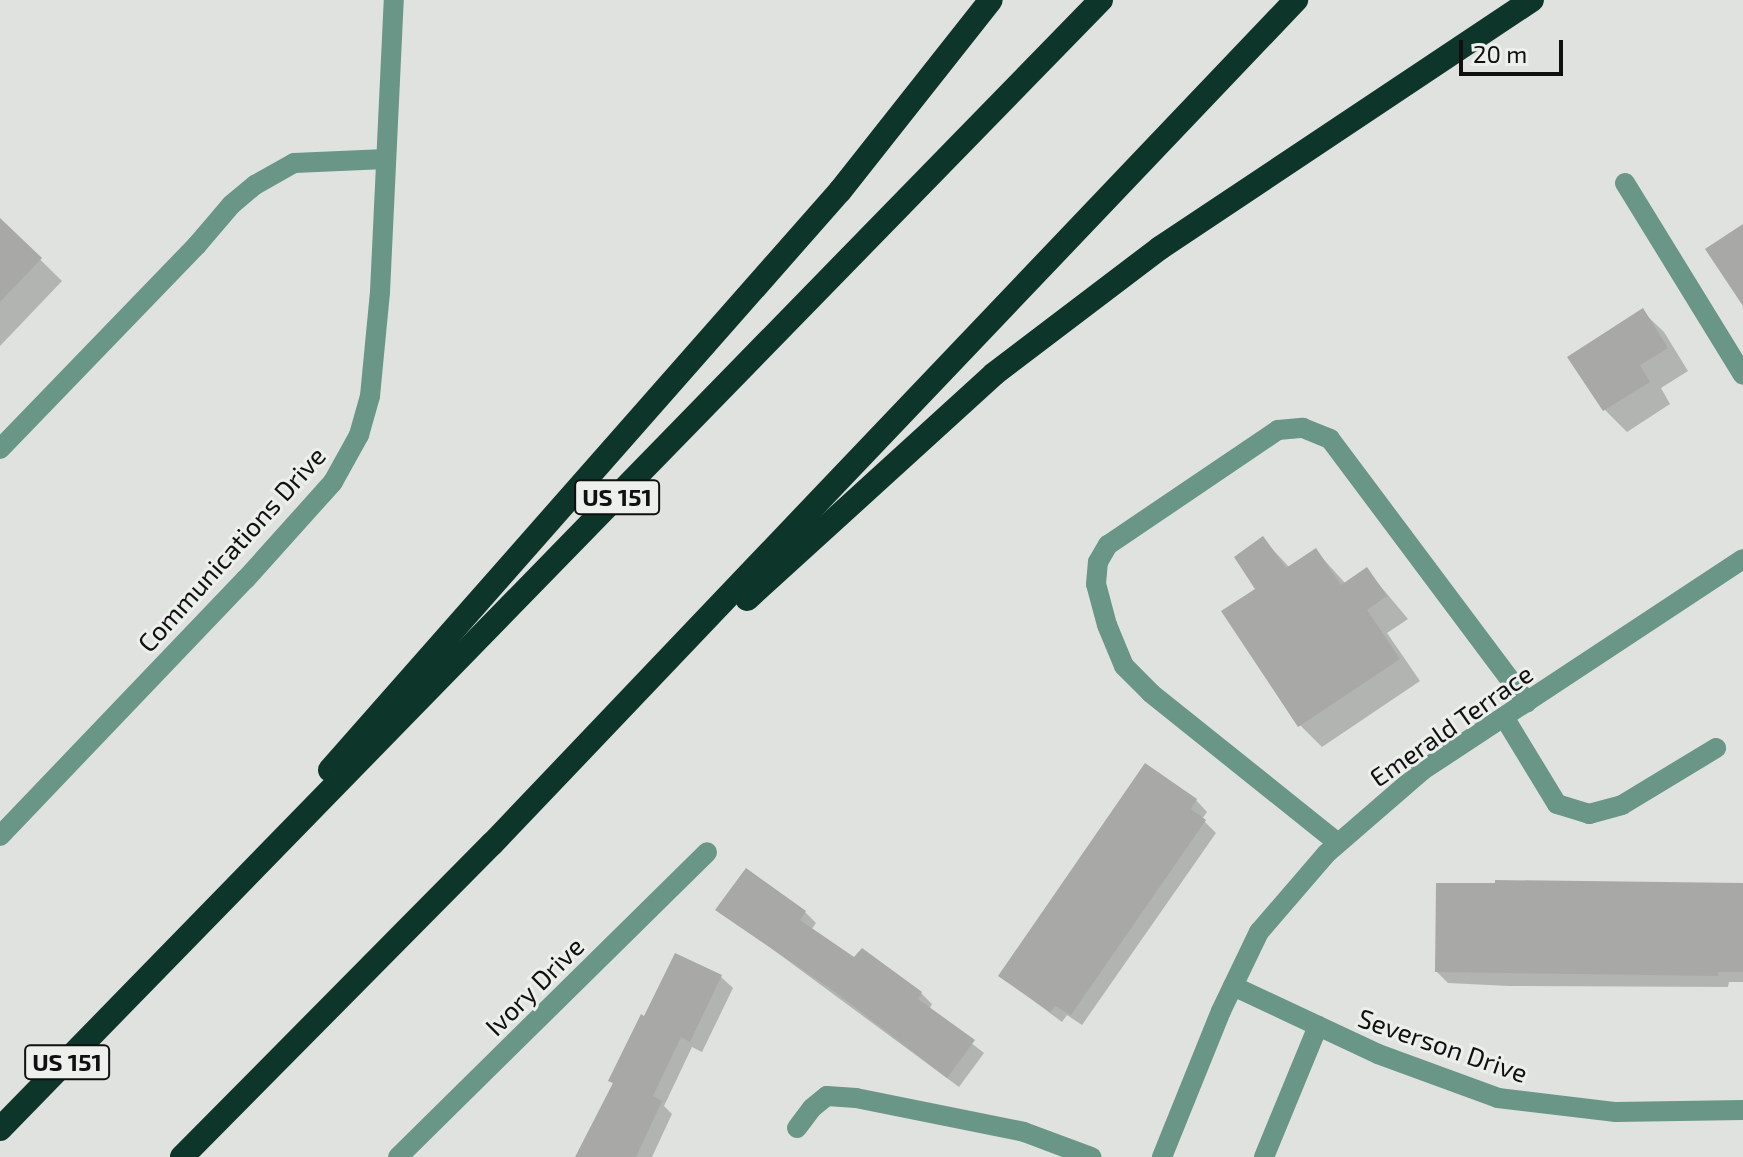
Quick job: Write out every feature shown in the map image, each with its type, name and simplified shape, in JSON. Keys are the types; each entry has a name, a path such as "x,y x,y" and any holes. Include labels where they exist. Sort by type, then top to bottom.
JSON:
{"highway":[{"path":"133,995 840,191 991,0"},
{"name":"US 151","path":"0,1129 1101,0"},
{"path":"182,1157 589,743 1296,0"},
{"path":"589,743 994,374 1160,248 1532,0"}],"street":[{"name":"Communications Drive","path":"0,836 246,579 333,482 346,461 370,396 380,292 394,0"},
{"path":"0,449 197,245 231,205 255,185 294,163 386,159"},
{"path":"1625,183 1743,375"},
{"path":"1338,843 1151,693 1124,666 1107,625 1096,584 1098,562 1108,545 1278,430 1303,428 1330,439 1527,702"},
{"name":"Emerald Terrace","path":"1162,1157 1233,986 1259,932 1338,843 1423,770 1743,559"},
{"path":"1504,717 1557,804 1589,814 1622,805 1716,748"},
{"name":"Ivory Drive","path":"398,1157 707,852"},
{"name":"Severson Drive","path":"1233,986 1378,1054 1498,1098 1616,1112 1743,1110"},
{"path":"1264,1157 1318,1026"},
{"path":"797,1128 812,1108 827,1096 856,1098 1024,1132 1091,1157"}],"building":[{"path":"0,218 42,258 0,302"},
{"path":"1743,224 1743,306 1705,249"},
{"path":"1643,308 1668,348 1640,365 1650,382 1603,411 1567,357"},
{"path":"1263,536 1286,568 1316,548 1341,585 1367,567 1387,596 1367,610 1400,659 1298,727 1221,611 1255,589 1234,557"},
{"path":"1145,763 1197,799 1191,809 1206,820 1071,1015 1055,1006 1050,1012 998,976"},
{"path":"746,868 806,911 800,920 854,957 862,948 922,992 918,999 975,1040 947,1078 835,992 715,910"},
{"path":"1495,880 1743,883 1743,972 1718,972 1718,976 1435,972 1436,883 1495,883"},
{"path":"675,953 722,975 690,1042 681,1037 653,1096 662,1101 636,1157 575,1157 613,1083 608,1081"}]}
